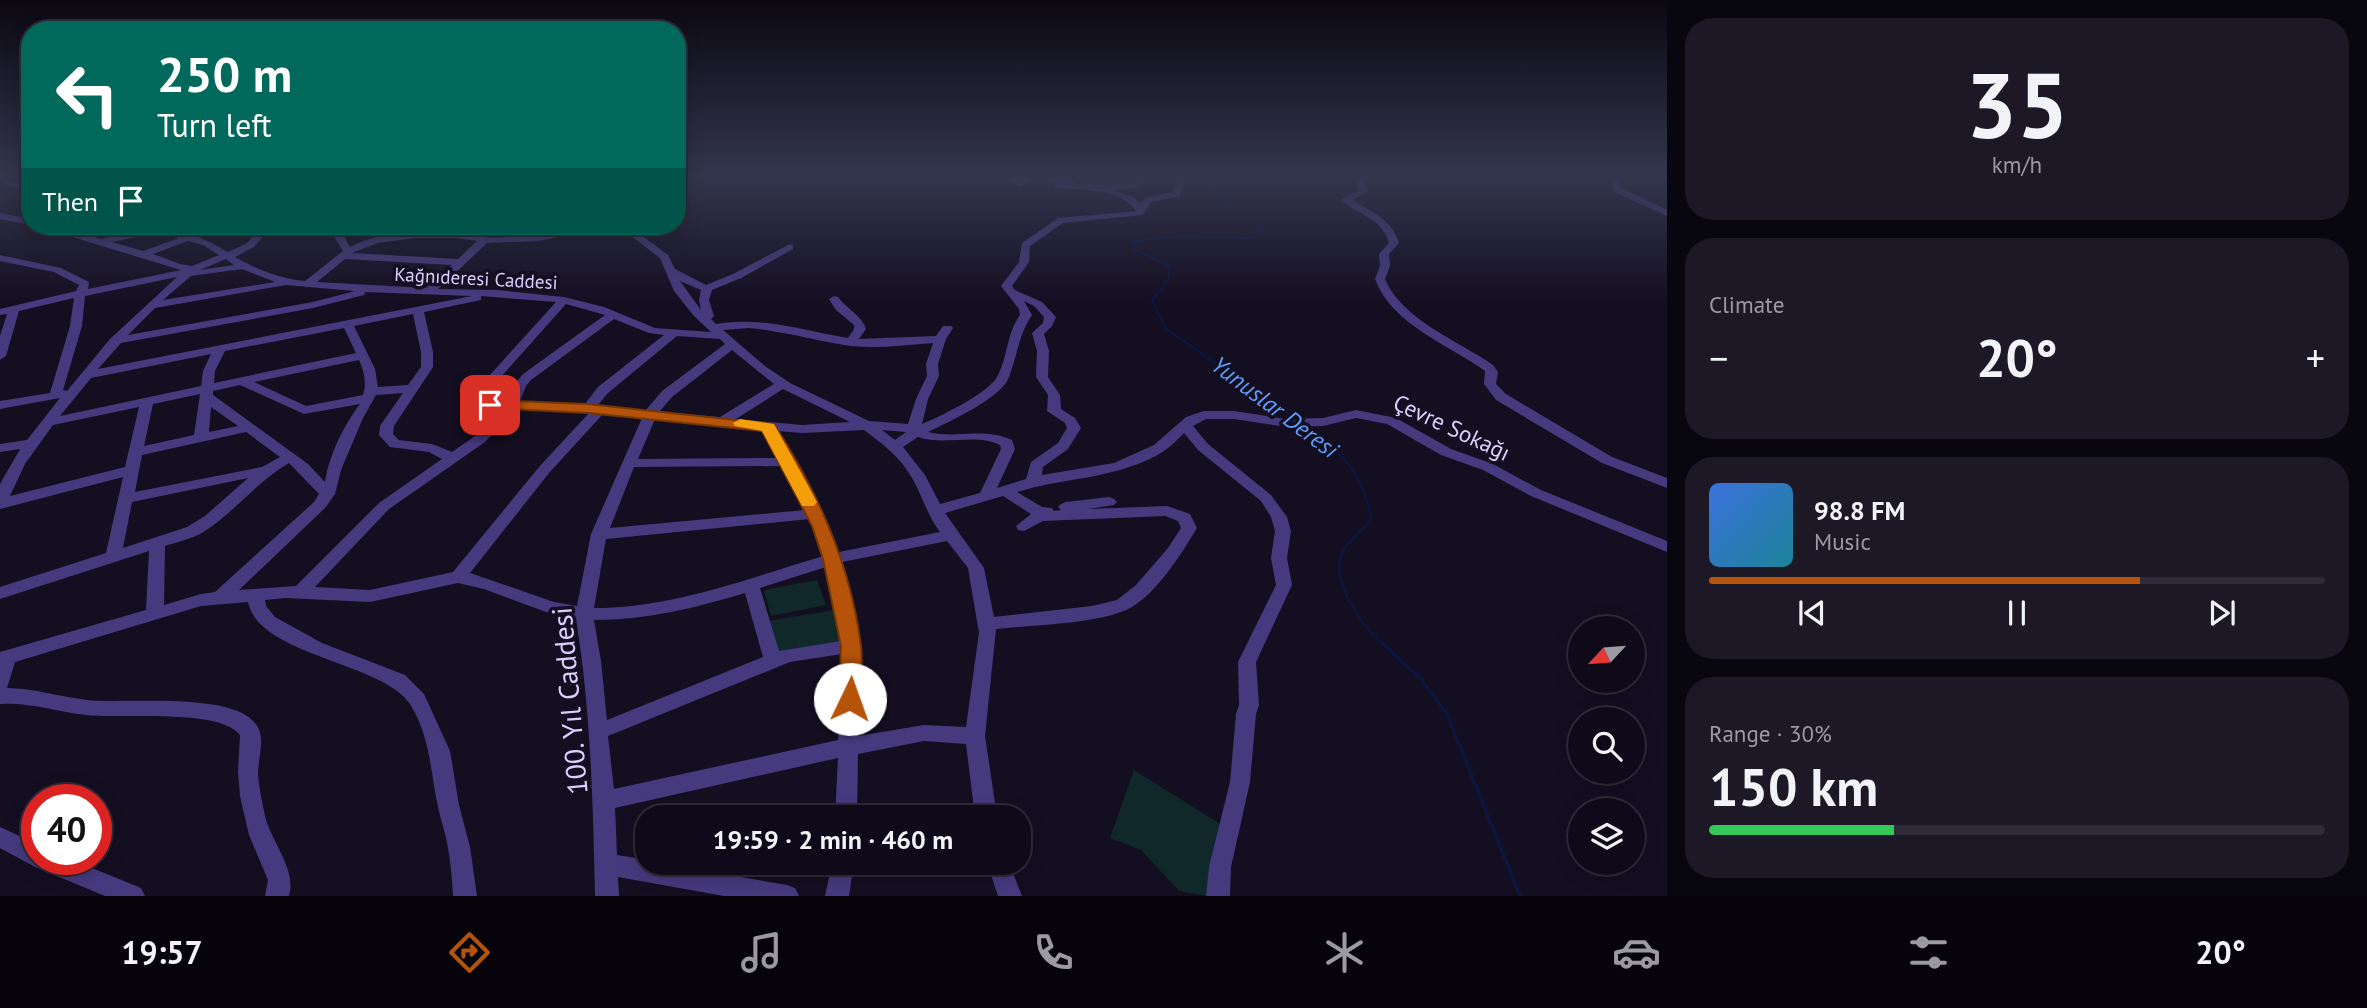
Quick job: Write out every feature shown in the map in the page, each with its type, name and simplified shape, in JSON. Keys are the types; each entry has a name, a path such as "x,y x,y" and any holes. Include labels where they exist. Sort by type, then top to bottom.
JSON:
{"street":[{"path":"895,446 915,431 964,410 1004,377 1017,329 1026,315 1024,308 1008,290 1007,284 1024,262 1025,245 1056,222 1091,219"},
{"path":"1380,219 1393,235 1394,243 1384,254 1385,266 1380,279 1384,289 1413,321 1426,332 1489,368 1492,372 1490,384 1501,397 1607,460 1667,483"},
{"path":"80,235 193,270"},
{"path":"102,241 125,235"},
{"name":"Kağnıderesi Caddesi","path":"182,235 268,277 290,283 382,290 497,292 564,300 613,314 645,329 673,334 719,332 741,324 771,326 852,342 885,343 943,333 932,364 933,376 922,399 915,431"},
{"path":"0,501 16,467 33,443 114,341 193,270 223,253 251,246 259,235"},
{"path":"337,235 347,253"},
{"path":"306,285 347,253 393,235"},
{"path":"445,235 484,240 554,235"},
{"path":"635,235 667,261 682,295 761,369 782,384 868,426 895,446 918,475 934,511 976,568 987,624 986,654 975,736 984,805"},
{"path":"145,254 189,237"},
{"path":"428,292 484,240"},
{"path":"670,271 695,285 707,288 737,276 790,247"},
{"path":"347,253 461,262"},
{"path":"0,258 52,270 79,279 85,284 76,326 55,396"},
{"path":"0,312 193,270 244,266"},
{"path":"151,306 290,283"},
{"path":"707,288 704,300 708,316 719,332"},
{"path":"114,341 382,290"},
{"path":"1008,290 1033,301 1050,317 1048,324 1038,333 1043,351 1042,377 1054,395 1055,411 1070,421 1074,428 1063,446 1036,465 1033,483"},
{"path":"87,375 497,292"},
{"path":"834,299 840,309 859,324 860,329 852,342"},
{"path":"564,300 507,360 487,390 486,403 594,409 768,427 817,430 868,426 936,436 995,438 1007,443 1007,449 986,495"},
{"path":"0,356 14,309"},
{"path":"418,310 428,363 414,389 387,426 386,435 395,444 432,448 454,459"},
{"path":"301,592 384,506 480,439 512,406 520,385 527,377 613,314"},
{"path":"220,597 320,505 328,494 352,427 370,394 372,382 348,324"},
{"name":"100. Yıl Caddesi","path":"607,896 604,801 592,661 584,614 599,534 650,415 719,332"},
{"path":"458,577 594,409 603,390 673,334"},
{"path":"201,438 211,367 220,349"},
{"path":"49,422 147,401 206,392 242,381 363,355"},
{"path":"242,381 304,410 370,394 414,389"},
{"path":"723,421 782,384"},
{"path":"206,392 248,428 312,474 328,494"},
{"path":"0,405 72,393"},
{"path":"113,558 147,401"},
{"name":"Çevre Sokağı","path":"934,511 1033,483 1118,467 1167,443 1198,416 1214,414 1323,422 1356,414 1391,421 1446,452 1488,467 1536,494 1667,547"},
{"path":"1185,425 1203,447 1266,498 1279,517 1283,531 1279,558 1284,585 1247,662 1249,705 1240,782 1220,867 1218,896"},
{"path":"768,427 815,514 833,559 851,646 846,805"},
{"path":"136,452 248,428"},
{"path":"0,448 33,443"},
{"path":"0,593 157,544 202,526 266,470 288,458"},
{"path":"629,463 785,462"},
{"path":"0,501 132,470"},
{"path":"126,499 266,470"},
{"path":"987,624 1100,611 1122,605 1142,589 1174,552 1189,528 1185,518 1167,511 1054,517 1039,514 1004,490"},
{"path":"1024,526 1039,514 1089,503 1109,502"},
{"path":"599,534 815,514"},
{"path":"0,684 3,658 155,612 220,597 301,592 370,596 458,577 554,609 584,614 641,612 688,603 833,559 951,535"},
{"path":"155,612 157,544"},
{"path":"751,583 773,661"},
{"path":"255,594 258,608 269,622 316,648 398,680 417,699 440,751 448,805 459,847 465,896"},
{"path":"598,732 773,661 795,654 851,646"},
{"path":"0,696 26,696 90,708 194,711 227,717 246,726 250,732 248,766 252,806 258,830 281,881 277,896"},
{"path":"604,801 848,747 924,733 975,736"},
{"path":"0,837 21,848"},
{"path":"606,864 787,896"},
{"path":"82,875 133,896"},
{"path":"837,896 841,875"},
{"path":"1002,875 1010,896"}],"green space":[{"path":"817,580 826,605 771,616 764,590"},
{"path":"833,610 841,642 776,652 769,621"},
{"path":"1134,770 1222,825 1207,896 1179,891 1141,850 1110,838"}],"waterway":[{"name":"Yunuslar Deresi","path":"1155,296 1168,281 1170,266 1137,251 1132,245 1135,241 1176,236 1251,238 1259,235 1260,228 1248,219"},
{"name":"Yunuslar Deresi","path":"1157,294 1152,300 1165,328 1298,420"},
{"name":"Yunuslar Deresi","path":"1307,426 1350,466 1364,491 1371,520 1342,553 1340,577 1358,615 1382,644"},
{"name":"Yunuslar Deresi","path":"1381,642 1420,678 1447,714 1520,896"}],"slow traffic":[{"path":"740,423 768,427 808,502"}],"route":[{"path":"490,405 588,409 768,427 821,526 833,559 851,646 850,699"}]}
